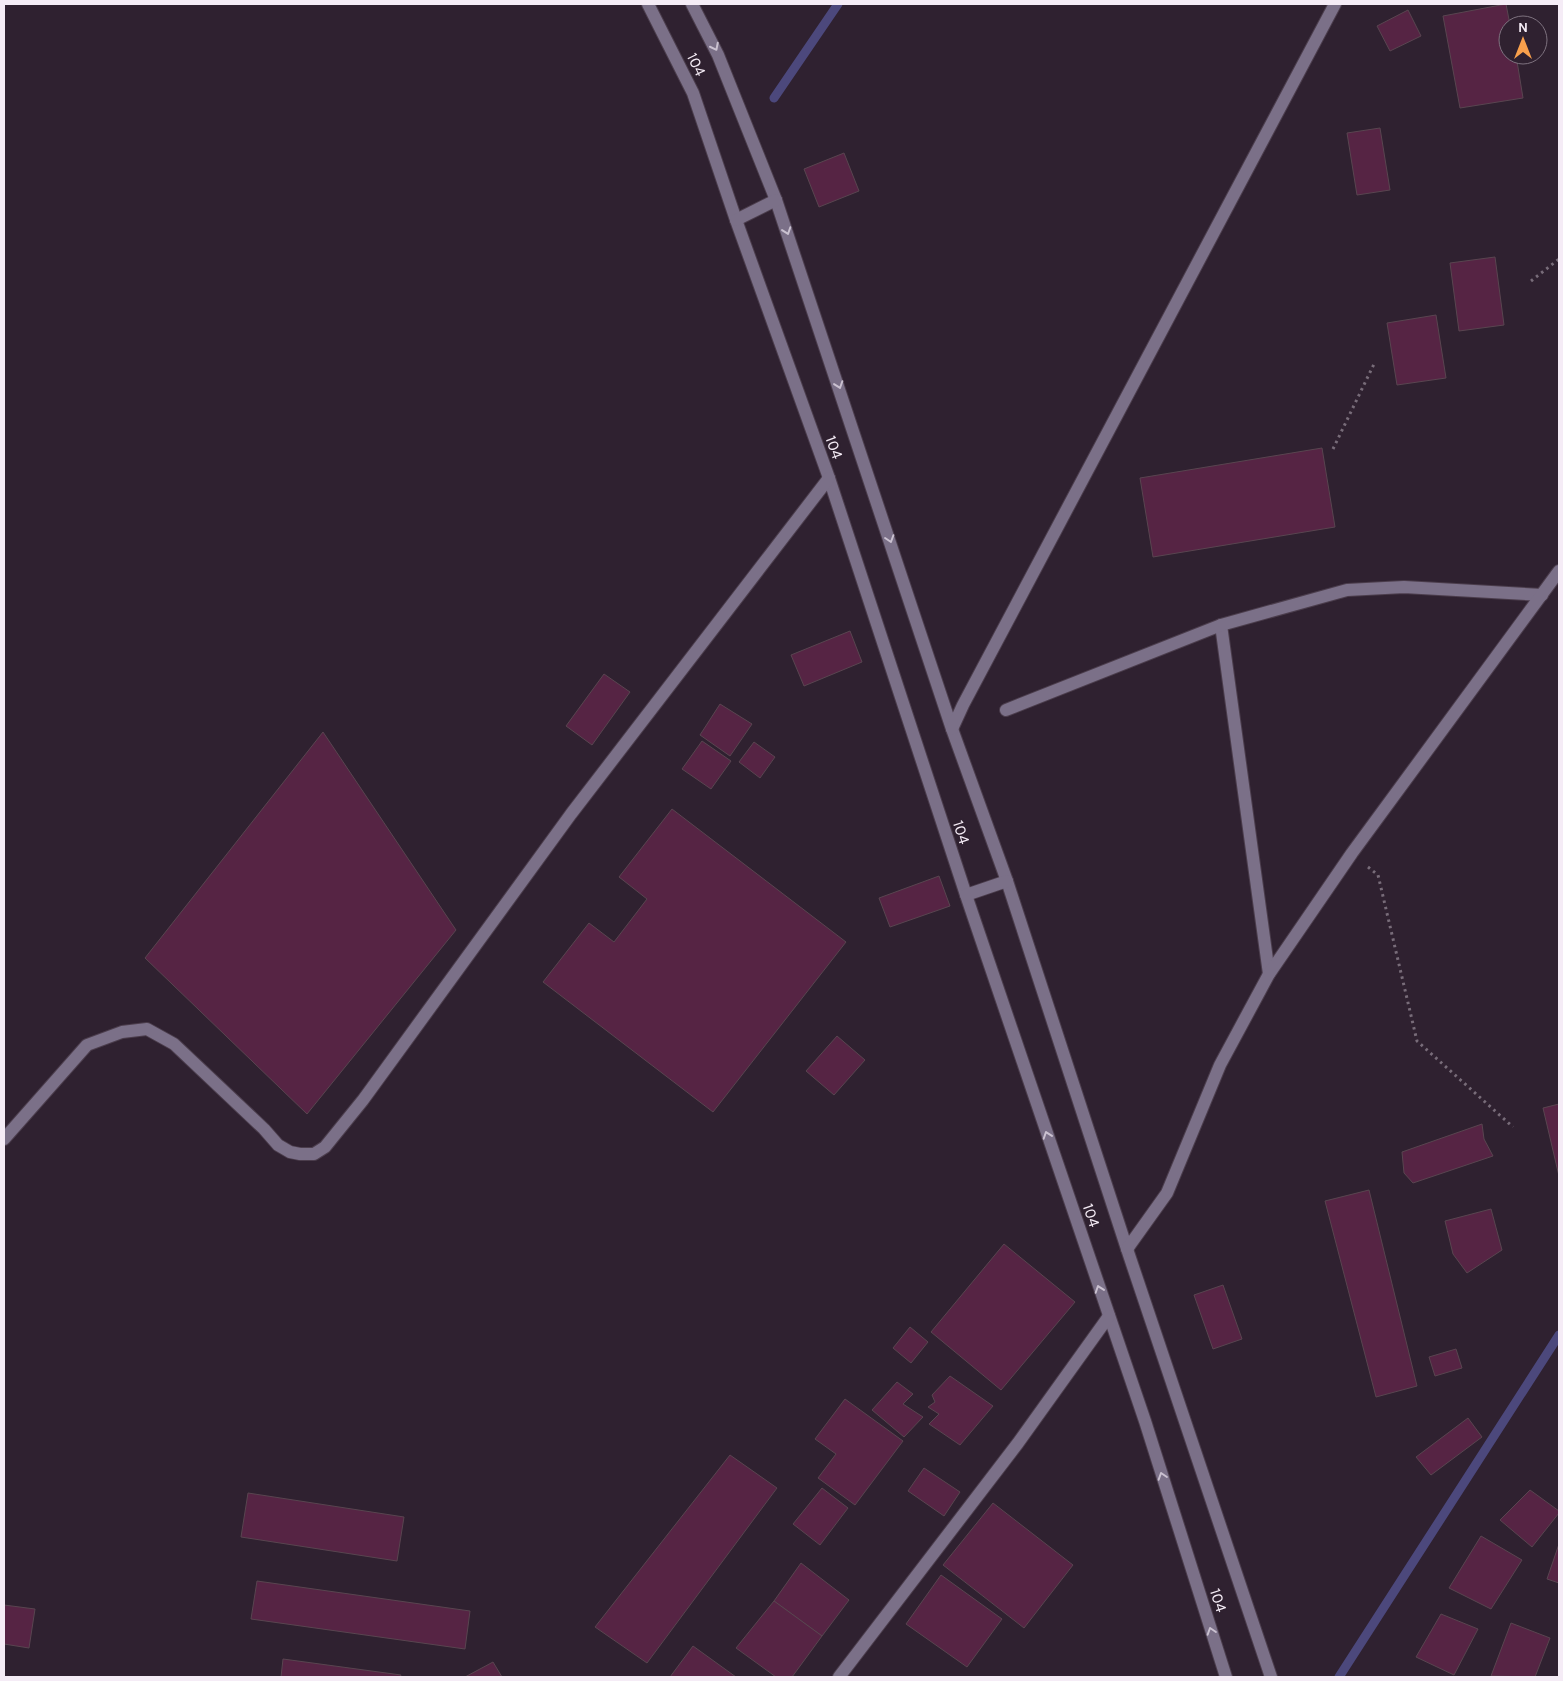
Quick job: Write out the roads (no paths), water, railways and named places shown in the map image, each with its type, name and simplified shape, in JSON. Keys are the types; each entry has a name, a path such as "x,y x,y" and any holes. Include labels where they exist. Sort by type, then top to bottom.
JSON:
{"street":[{"name":"104","path":"648,4 693,93 736,220 829,478 966,896 1145,1421 1226,1677"},
{"path":"692,4 718,54 776,200 952,729 1007,881 1127,1249 1271,1677"},
{"path":"952,729 963,705 1336,4"},
{"path":"736,220 776,200"},
{"path":"4,1139 87,1045 122,1032 148,1029 174,1044 264,1129 278,1145 290,1152 300,1154 314,1154 325,1148 369,1092 571,814 829,478"},
{"path":"1127,1249 1167,1193 1220,1064 1268,974 1352,854 1559,571"},
{"path":"1006,710 1221,625 1348,590 1404,587 1542,595"},
{"path":"1221,625 1268,974"},
{"path":"966,896 1007,881"},
{"path":"839,1677 1018,1443 1109,1316"}],"waterway":[{"path":"774,98 838,4"},
{"path":"1339,1677 1559,1335"}]}
